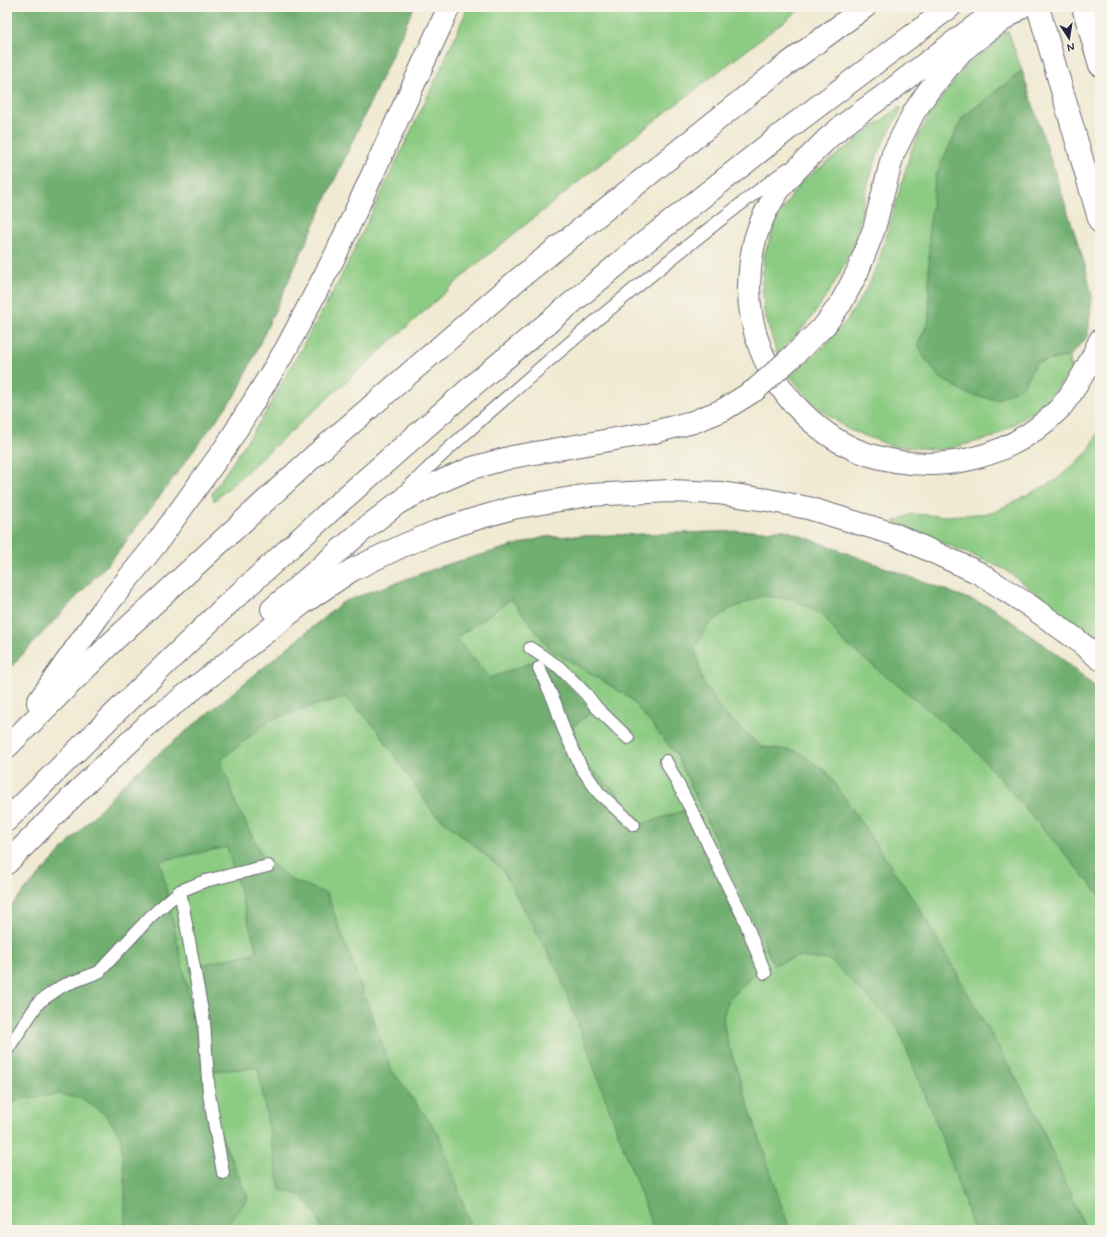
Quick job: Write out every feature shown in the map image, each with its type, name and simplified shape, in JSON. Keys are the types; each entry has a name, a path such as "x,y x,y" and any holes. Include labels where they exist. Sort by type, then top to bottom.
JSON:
{"highway":[{"path":"7,746 102,611 156,544 227,445 286,349 336,254 449,7"},
{"path":"778,71 840,7"},
{"path":"7,746 110,644 314,456 516,281 778,71 865,7"},
{"path":"7,820 228,604 339,503 477,382 641,246 797,122 950,7"},
{"path":"1001,7 966,32 829,138 791,175 778,191 756,232 750,264 749,297 758,344 770,371 785,393 806,417 822,429 842,442 866,454 901,462 931,464 962,461 985,456 1015,443 1037,428 1060,409 1082,378 1091,362 1100,340"},
{"path":"7,863 82,787 258,622 362,531 398,503 472,468 512,457 650,433 693,422 723,410 755,390 825,325 841,303 856,274 874,229 893,154 914,112 929,90 962,51 1021,7"},
{"path":"1083,7 1100,65"},
{"path":"1040,12 1100,222"},
{"path":"146,726 303,603 352,570 402,546 438,531 475,519 513,508 589,495 670,491 718,493 768,500 808,508 874,527 894,534 979,574 1030,606 1100,658"}],"lane":[{"path":"362,531 480,421 619,302 669,260 829,138"},
{"path":"530,648 558,667 628,738"},
{"path":"539,668 581,767 599,793 634,825"},
{"path":"666,761 744,918 766,973"},
{"path":"7,1050 39,1002 62,986 98,972 151,916 180,891 205,881 268,866"},
{"path":"180,891 204,1022 209,1094 223,1173"}],"green space":[{"path":"7,7 414,7 238,391 116,555 7,671"},
{"path":"468,7 803,7 640,132 472,268 214,501 212,493 263,417 340,279 443,64"},
{"path":"1008,31 1022,71 963,117 930,291 929,320 918,344 1023,386 1036,363 1070,356 1071,372 1041,407 994,437 944,450 892,446 847,429 814,404 790,376 823,347 847,320 868,286 878,264 912,148 930,113 967,65"},
{"path":"1022,71 1085,265 1092,296 1088,336 1070,356 1036,363 1023,386 997,400 968,394 939,377 924,357 918,344 929,320 929,228 936,175 963,117"},
{"path":"900,107 902,109 884,141 874,165 855,239 838,277 800,332 777,354 764,311 762,281 764,255 778,216 801,182"},
{"path":"1100,429 1100,641 1004,569 894,522 912,514 945,516 992,513 1056,480 1088,452"},
{"path":"785,530 993,608 1058,655 1100,691 1100,1230 7,1230 7,910 127,780 343,602 445,565 545,537"},
{"path":"785,530 993,608 1058,655 1100,691 1100,895 968,742 841,640 825,617 794,599 762,596 730,609 708,625 695,648 702,680 722,712 762,747 797,751 827,772 923,914 1033,1108 1086,1230 974,1230 944,1143 898,1028 830,960 797,957 774,965 676,754 629,697 550,649 511,599 456,638 490,678 540,658 592,712 572,727 573,752 617,793 643,824 685,810 759,970 728,1000 723,1018 726,1037 785,1216 791,1230 654,1230 559,973 502,869 432,811 376,728 346,697 312,706 270,720 221,760 237,806 263,857 292,880 327,894 391,1069 438,1133 472,1230 322,1230 316,1213 300,1195 280,1190 258,1068 211,1071 190,967 257,952 227,847 160,861 217,1127 248,1198 224,1230 125,1230 125,1178 120,1135 105,1114 81,1099 59,1094 18,1099 7,1110 7,910 127,780 343,602 445,565 545,537"}]}
